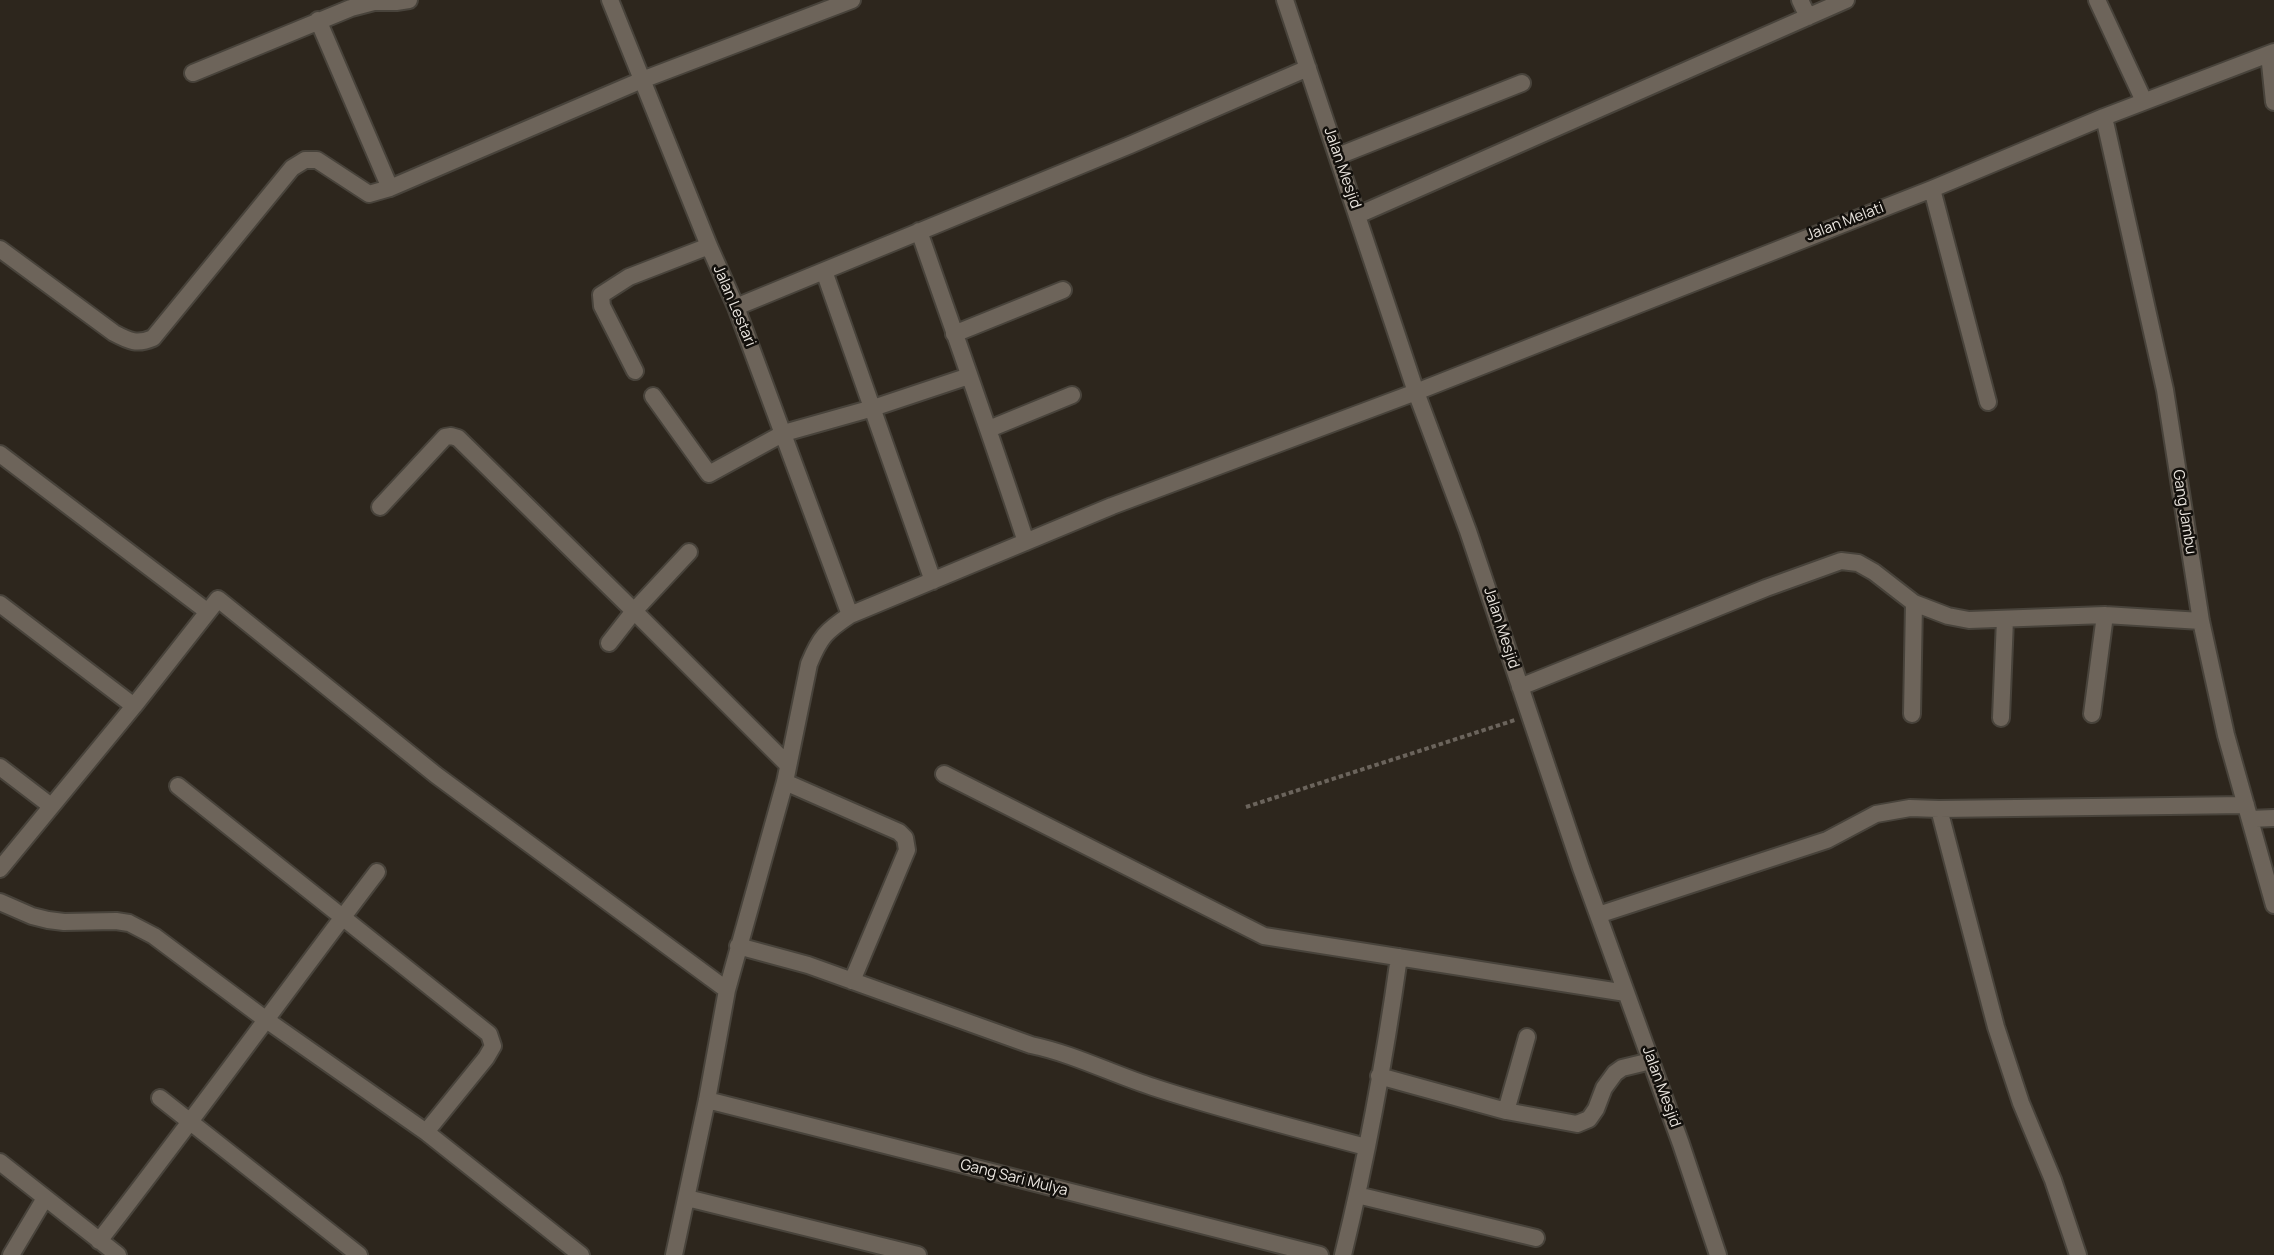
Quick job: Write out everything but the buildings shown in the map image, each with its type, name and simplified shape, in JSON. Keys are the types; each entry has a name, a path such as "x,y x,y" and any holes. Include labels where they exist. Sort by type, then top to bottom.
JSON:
{"street":[{"path":"193,73 351,8 374,2 409,0"},
{"name":"Jalan Lestari","path":"610,0 709,246 736,307 850,615"},
{"path":"0,249 114,333 132,342 141,343 153,338 292,168 305,160 317,160 369,194 390,188 642,80 852,0"},
{"name":"Jalan Mesjid","path":"1285,0 1416,392 1468,531 1598,915 1682,1144 1718,1255"},
{"path":"1800,0 1808,17"},
{"path":"1358,215 1846,0"},
{"path":"2097,0 2144,101"},
{"path":"318,20 390,188"},
{"path":"2272,53 2274,102"},
{"name":"Jalan Melati","path":"674,1255 707,1100 727,990 787,773 801,696 816,645 828,629 850,615 1112,506 1416,392 1932,189 2144,101 2272,53"},
{"path":"736,307 1130,145 1308,68"},
{"path":"1338,156 1522,83"},
{"name":"Gang Jambu","path":"2104,117 2165,390 2201,621 2226,735 2274,905"},
{"path":"1932,189 1988,402"},
{"path":"919,231 1026,542"},
{"path":"635,371 602,306 601,295 629,277 709,246"},
{"path":"824,271 933,580"},
{"path":"954,334 1063,290"},
{"path":"652,396 713,480 784,433 873,408 969,376"},
{"path":"989,429 1072,395"},
{"path":"380,507 446,437 458,438 634,611 787,773 899,832 908,850 852,981"},
{"path":"0,454 208,612"},
{"path":"609,644 634,611 689,552"},
{"path":"1520,687 1755,592 1841,561 1858,563 1874,572 1914,603 1948,616 1969,620 2105,615 2201,621"},
{"path":"0,869 134,706 218,599 436,775 727,990"},
{"path":"1912,714 1914,603"},
{"path":"0,604 134,706"},
{"path":"2092,714 2105,615"},
{"path":"2001,718 2005,619"},
{"path":"0,767 51,806"},
{"path":"944,774 1264,936 1626,993"},
{"path":"178,786 489,1034 493,1046 486,1058 426,1132"},
{"path":"1598,915 1827,840 1876,814 1910,808 2248,812 2274,818"},
{"path":"1940,809 1996,1028 2021,1103 2052,1180 2078,1255"},
{"path":"99,1241 191,1122 265,1019 377,872"},
{"path":"0,902 32,916 48,920 129,923 154,936 265,1019 426,1132 581,1255"},
{"path":"738,946 808,965 1031,1046 1056,1050 1131,1080 1191,1099 1366,1147"},
{"path":"1343,1255 1358,1195 1399,957"},
{"path":"1506,1111 1527,1037"},
{"path":"1379,1076 1506,1111 1577,1124 1588,1119 1596,1109 1604,1088 1615,1073 1622,1068 1651,1061"},
{"path":"160,1098 359,1255"},
{"name":"Gang Sari Mulya","path":"707,1100 1320,1255"},
{"path":"0,1162 118,1255"},
{"path":"1358,1195 1536,1238"},
{"path":"11,1255 45,1198"},
{"path":"687,1198 918,1255"}],"path":[{"path":"1246,807 1530,715"}]}
